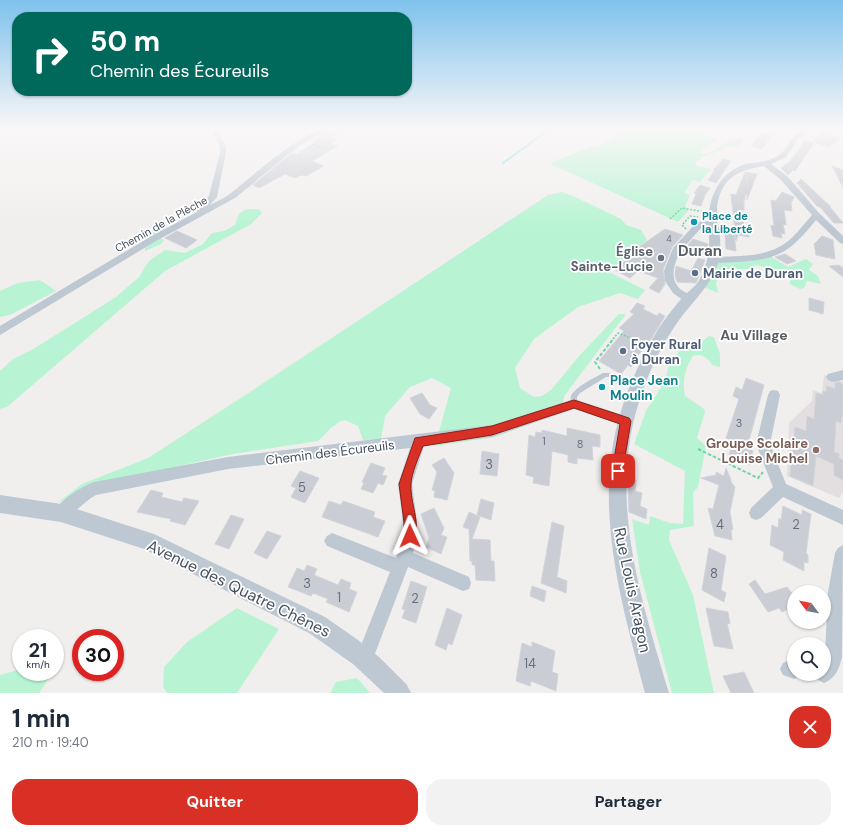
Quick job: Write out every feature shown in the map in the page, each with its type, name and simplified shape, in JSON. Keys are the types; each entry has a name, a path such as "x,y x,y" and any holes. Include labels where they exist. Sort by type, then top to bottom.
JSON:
{"street":[{"path":"184,223 203,208 213,197 221,161"},
{"name":"Chemin de la Plèche","path":"0,331 152,239 184,223 236,193 277,161"},
{"path":"688,299 677,292 670,281 669,267 677,248 700,224 713,219 714,200 727,177 737,170 769,161"},
{"path":"765,163 785,179 816,215 843,240"},
{"path":"712,260 746,259 777,252 788,247 816,215"},
{"name":"Rue Louis Aragon","path":"657,693 626,576 616,501 618,471 626,421 637,386 653,351 688,299 702,285 712,260 716,242 713,219"},
{"path":"677,248 694,254"},
{"path":"774,395 763,444 781,489 843,518"},
{"path":"574,404 626,421"},
{"name":"Chemin des Écureuils","path":"61,513 82,495 94,489 228,463 492,431 574,404"},
{"path":"365,658 402,562 410,536 410,522 405,484 419,441"},
{"path":"756,513 781,489"},
{"name":"Avenue des Quatre Chênes","path":"0,504 61,513 153,544 317,625 337,637 365,658 399,693"},
{"path":"332,541 402,562 463,583"},
{"path":"831,667 833,657 836,592 843,553"}],"lane":[{"path":"574,404 574,397 578,391 605,375 614,375 637,386"}],"path":[{"path":"670,219 682,208 691,208 713,219"},
{"path":"605,375 595,362 618,333 623,334 653,351"},
{"path":"698,449 758,478 763,472 774,472"}],"shaded area":[{"name":"Groupe Scolaire Louise Michel","path":"824,375 843,382 843,492 839,498 787,476 789,423 812,401 813,390 822,393"}],"green space":[{"path":"697,161 695,163 697,166 711,169 700,182 693,180 684,193 690,195 685,206 688,211 678,222 551,165 553,162"},
{"path":"562,192 621,219 626,225 641,230 647,240 609,272 645,290 638,299 620,293 578,307 534,339 515,368 520,388 534,397 542,396 551,390 580,355 619,314 626,314 565,395 559,413 495,437 435,446 451,388 432,378 410,387 385,416 381,439 363,440 358,426 345,420 339,422 331,428 318,441 233,454 99,484 57,503 82,484 148,458 548,195"},
{"path":"246,209 259,209 262,213 251,224 165,271 7,407 0,409 0,371 13,359 35,348 116,297 139,277 149,261 165,250 185,253 203,244 212,233 224,231 235,225 239,214"},
{"path":"159,225 162,225 162,228 166,229 159,238 164,240 161,244 145,251 145,248 149,245 144,240"},
{"path":"770,256 788,267 806,259 813,264 809,270 818,276 821,284 807,281 804,288 800,289 790,284 790,276 757,265 749,269 725,269 716,283 718,293 704,287 716,262"},
{"path":"40,280 56,291 10,315 0,317 0,291 18,283"},
{"path":"709,336 714,337 720,354 720,367 712,365 707,358 699,355 693,356 686,370 684,380 685,396 704,409 705,412 697,438 706,446 698,487 693,493 694,526 670,530 669,540 693,595 714,693 672,693 640,572 632,519 649,525 650,516 670,523 683,524 685,471 634,444 646,411 665,381 668,368 683,345 698,345"},
{"path":"237,608 279,629 237,693 167,693 163,687 164,667 187,642"},
{"path":"12,672 12,681 47,681 39,693 0,693 0,675"},
{"path":"357,678 370,693 330,693 336,682"}],"building":[{"path":"282,161 313,161 324,166 306,176 301,175 295,178 285,174 259,188 253,185"},
{"path":"721,161 731,161 716,183 708,180 715,170 713,170"},
{"path":"790,161 802,161 795,171 793,170 788,175 781,168"},
{"path":"832,166 843,170 843,187"},
{"path":"745,172 747,185 746,172 757,174 747,200 747,195 745,195 744,210 742,210 744,228 748,230 749,237 738,235 736,241 731,194 736,195"},
{"path":"801,179 831,207 843,223 834,223 820,207 817,206 797,183"},
{"path":"700,185 710,188 705,195 701,206 692,204 696,194 694,193"},
{"path":"782,192 794,197 791,203 792,211 784,210 786,225 783,224 785,234 781,233 782,238 773,236 771,225 774,226 771,200 776,201"},
{"path":"665,229 683,235 672,247 663,270 665,284 659,293 649,288 658,278 638,271 630,278 615,270 626,260 629,261 643,249 639,247"},
{"path":"177,231 197,240 186,248 165,238"},
{"path":"725,232 734,234 736,251 726,249"},
{"path":"822,236 833,240 835,259 816,255 814,244"},
{"path":"693,239 708,244 706,254 687,246"},
{"path":"785,254 796,261 787,264 775,257"},
{"path":"698,258 705,260 696,283 677,282 675,275 676,266 691,271"},
{"path":"839,265 843,268 843,277 829,266"},
{"path":"809,298 824,302 823,314 809,310"},
{"path":"637,303 645,306 643,309 657,316 659,313 665,316 647,346 637,356 638,357 631,367 628,365 621,374 599,361 624,331 619,328 634,314 630,312"},
{"path":"746,378 764,385 747,448 753,451 750,465 729,455 733,441 726,438 739,399 733,396 736,387 742,390"},
{"name":"Groupe Scolaire Louise Michel","path":"839,382 843,384 843,411 841,423 836,421 834,452 839,454 839,458 843,460 843,480 834,475 834,464 816,456 813,486 790,476 795,427 806,431 807,416 814,419 816,393 823,395 823,391 826,392 827,386 835,389 835,383"},
{"path":"422,393 430,405 437,408 429,419 420,414 410,398"},
{"path":"567,428 600,435 600,447 592,446 593,460 577,458 577,464 568,462 568,455 552,451 549,486 533,483 534,477 526,475 529,435 535,437 536,432 542,433 542,430 567,436"},
{"path":"482,451 499,454 497,476 480,474"},
{"path":"444,458 454,473 447,500 434,497 435,491 432,490 437,472 432,465"},
{"path":"371,463 385,468 382,475 387,476 383,485 378,483 373,493 361,489 364,483 362,482"},
{"path":"726,468 731,482 735,487 730,512 733,530 731,529 732,540 715,536 708,508 713,509 719,485 701,478 716,475 716,472 724,476"},
{"path":"300,471 319,478 305,503 291,497 296,488 291,486"},
{"path":"628,477 636,480 635,491 642,493 640,506 647,509 646,519 629,512"},
{"path":"151,490 163,493 161,497 182,502 184,498 199,501 185,525 170,521 171,519 137,512"},
{"path":"481,499 494,503 491,520 477,515"},
{"path":"329,501 341,505 343,501 375,512 373,517 385,521 378,537 322,517"},
{"path":"783,506 802,515 802,510 811,514 806,553 808,555 808,563 804,562 804,571 783,560 784,552 770,545 772,525 778,528 779,518 781,520"},
{"path":"434,508 444,528 441,535 447,537 441,554 426,547 429,538 421,514"},
{"path":"469,512 480,517 472,539 490,540 491,561 494,561 495,581 476,580 475,565 472,565 472,561 470,561 469,529 463,527"},
{"path":"231,515 244,519 229,549 215,544"},
{"path":"552,522 564,526 557,577 567,581 566,593 541,583"},
{"path":"267,531 281,536 267,559 254,553"},
{"path":"709,548 726,556 721,590 726,593 724,602 702,590"},
{"path":"307,565 317,569 314,575 338,585 341,579 351,583 349,589 357,592 349,612 326,602 328,599 313,593 311,596 288,587 297,568 304,571"},
{"path":"755,580 765,594 787,587 787,610 782,612 779,608 768,612 749,584"},
{"path":"411,581 427,587 416,623 402,618 405,610 402,609"},
{"path":"532,586 546,591 544,602 530,596"},
{"path":"447,608 462,615 452,645 448,643 446,650 435,645"},
{"path":"706,608 728,612 730,624 727,623 733,649 714,646"},
{"path":"532,642 555,651 552,672 558,674 556,691 531,681 530,686 516,681 522,643 532,647"},
{"path":"744,672 754,693 731,693 723,676"}],"place":[{"name":"Place de la Liberté","path":"694,222"},
{"name":"Église Sainte-Lucie","path":"661,258"},
{"name":"Mairie de Duran","path":"695,273"},
{"name":"Foyer Rural à Duran","path":"623,351"},
{"name":"Place Jean Moulin","path":"602,387"},
{"name":"Groupe Scolaire Louise Michel","path":"816,450"}],"district":[{"name":"Duran","path":"700,251"},
{"name":"Au Village","path":"754,335"}],"route":[{"path":"410,536 410,522 405,484 419,441 492,431 518,424 574,404 626,421 618,471"}]}
